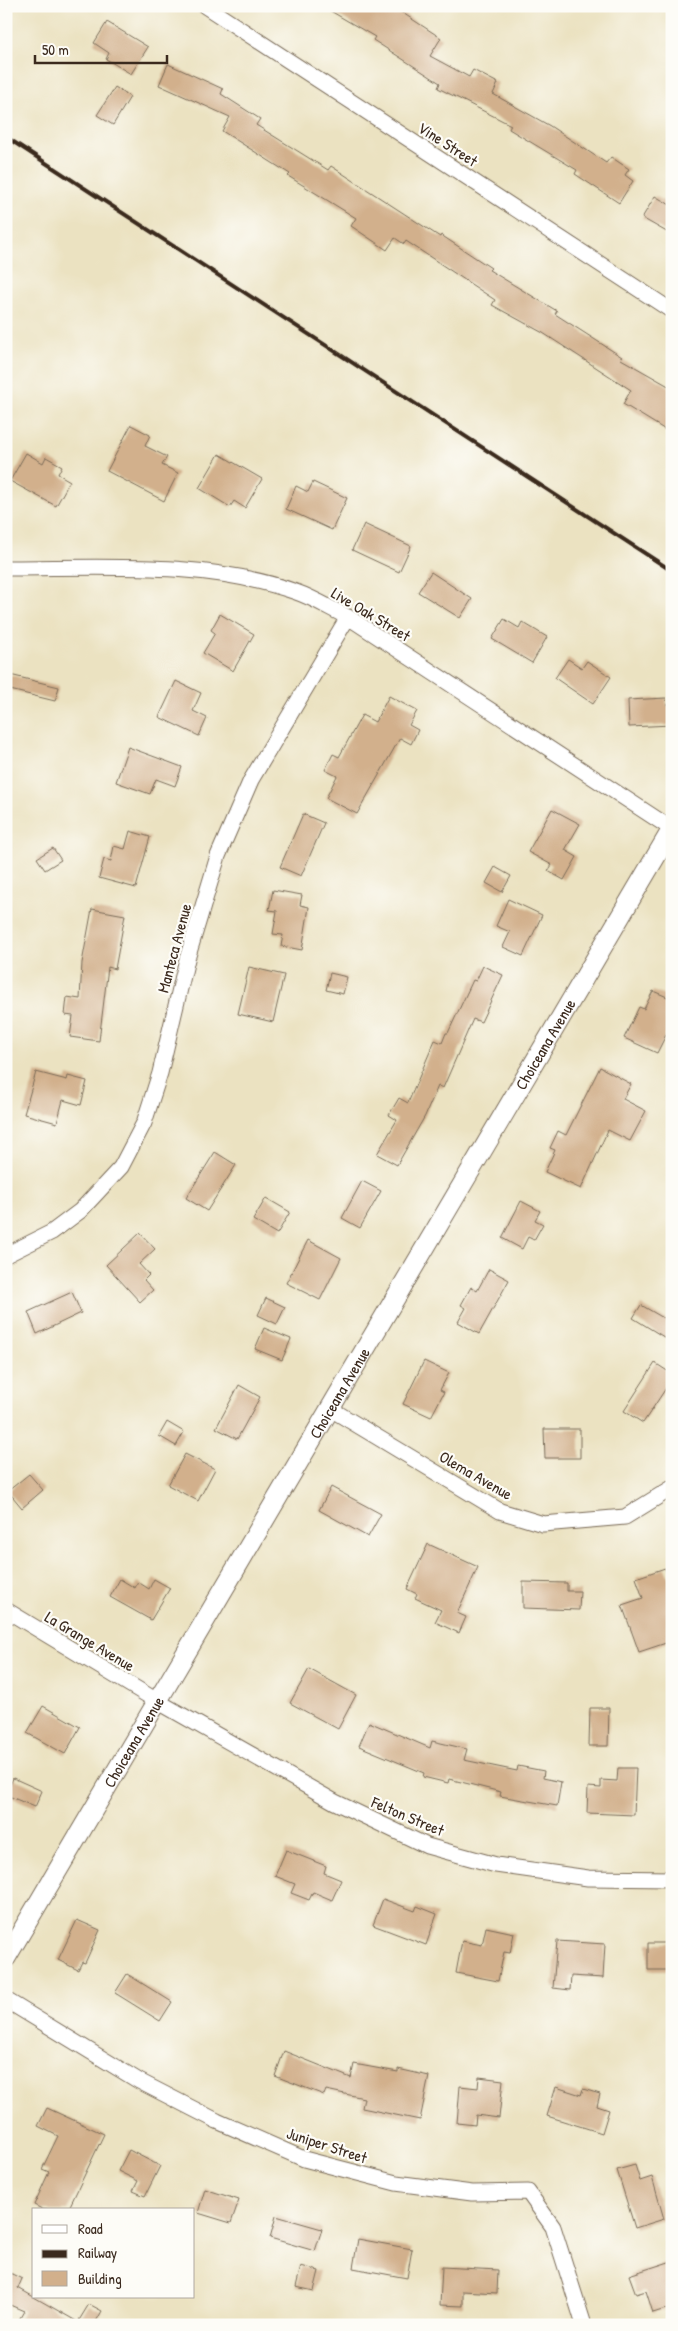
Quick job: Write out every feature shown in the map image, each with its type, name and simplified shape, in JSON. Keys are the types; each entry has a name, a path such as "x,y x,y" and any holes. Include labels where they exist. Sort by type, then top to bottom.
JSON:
{"street":[{"name":"Vine Street","path":"205,6 672,311"},
{"name":"Live Oak Street","path":"6,568 156,569 240,576 298,592 348,617 672,829"},
{"name":"Manteca Avenue","path":"6,1255 52,1232 80,1211 121,1167 144,1123 160,1073 187,959 218,856 251,780 348,617"},
{"name":"Choiceana Avenue","path":"6,1958 672,829"},
{"name":"Olema Avenue","path":"329,1408 500,1511 543,1524 625,1517 672,1488"},
{"name":"La Grange Avenue","path":"6,1610 157,1701"},
{"name":"Felton Street","path":"157,1701 335,1802 428,1846 496,1865 588,1878 672,1879"},
{"name":"Juniper Street","path":"6,2000 139,2081 217,2121 304,2159 396,2183 472,2193 528,2192 553,2228 584,2325"}],"building":[{"path":"322,6 392,6 441,38 430,56 469,77 473,70 498,83 493,94 550,126 606,163 611,157 629,169 625,175 633,181 619,203 575,174 577,170 509,129 511,125 438,88 440,83 373,40 375,37"},
{"path":"107,22 148,47 131,74 106,59 109,53 94,43"},
{"path":"168,64 223,89 221,94 260,119 256,125 328,170 331,166 440,237 441,235 491,268 489,270 557,311 555,314 622,357 621,359 672,388 672,434 623,404 631,390 543,333 492,305 495,300 406,241 404,244 395,238 387,250 351,226 356,218 288,176 290,174 222,131 230,117 159,85"},
{"path":"115,87 130,97 113,125 97,115"},
{"path":"655,196 672,206 672,235 642,218"},
{"path":"131,425 150,435 145,446 167,457 162,465 178,473 164,501 107,471"},
{"path":"26,453 43,463 46,457 62,466 58,474 70,481 56,506 10,481"},
{"path":"219,454 262,479 245,508 234,501 230,507 199,488"},
{"path":"313,482 347,498 332,530 286,509 296,486 308,492"},
{"path":"364,524 411,546 399,572 352,550"},
{"path":"431,572 472,599 460,618 418,592"},
{"path":"220,614 254,634 233,671 203,653 215,633 211,630"},
{"path":"504,619 519,628 522,622 547,637 532,663 492,639"},
{"path":"568,659 582,668 587,661 611,677 593,704 555,678"},
{"path":"6,674 59,687 55,701 6,689"},
{"path":"176,681 201,693 193,711 207,718 199,736 159,717"},
{"path":"389,696 417,711 409,725 418,730 411,744 400,738 357,814 326,798 337,776 325,770 333,754 339,757 362,715 375,722"},
{"path":"666,698 667,705 672,705 672,725 629,727 628,700"},
{"path":"128,747 182,767 175,786 156,779 150,794 116,782"},
{"path":"552,809 580,824 565,850 577,857 564,880 548,871 552,865 528,852"},
{"path":"303,814 324,823 301,876 280,867"},
{"path":"130,831 150,837 136,888 99,878 104,859 111,861 114,846 125,849"},
{"path":"53,848 61,860 45,870 37,858"},
{"path":"495,867 511,876 502,892 486,883"},
{"path":"273,890 302,895 300,905 309,907 302,950 281,946 283,935 273,934 277,911 269,910"},
{"path":"508,899 542,915 523,956 503,947 510,932 496,926"},
{"path":"92,909 125,915 115,969 108,967 99,1041 70,1037 73,1016 65,1015 67,997 80,999 82,963"},
{"path":"483,966 503,975 481,1022 473,1019 443,1088 438,1086 425,1116 397,1165 377,1154 397,1120 389,1115 399,1098 408,1103 435,1040 442,1043 473,980 476,981"},
{"path":"249,967 284,975 273,1022 238,1014"},
{"path":"330,973 347,977 343,994 326,990"},
{"path":"653,991 672,999 672,1023 657,1053 624,1038 639,1007 644,1009"},
{"path":"600,1067 631,1084 623,1099 646,1111 630,1141 608,1130 581,1189 545,1172 555,1150 550,1148 558,1131 566,1135"},
{"path":"36,1072 67,1080 68,1076 87,1081 81,1105 63,1100 57,1123 24,1114"},
{"path":"215,1152 236,1165 207,1211 186,1198"},
{"path":"362,1181 381,1191 360,1228 342,1218"},
{"path":"266,1198 290,1212 277,1234 253,1220"},
{"path":"521,1201 540,1211 535,1220 543,1224 534,1240 528,1237 522,1249 502,1238"},
{"path":"140,1233 155,1249 139,1264 149,1275 144,1280 153,1290 140,1302 106,1265"},
{"path":"308,1240 341,1258 320,1300 286,1283"},
{"path":"489,1269 509,1280 479,1334 458,1322 466,1308 461,1305 471,1287 477,1291"},
{"path":"72,1292 81,1313 37,1334 28,1312"},
{"path":"266,1298 285,1307 277,1324 258,1315"},
{"path":"641,1305 672,1323 672,1342 633,1318"},
{"path":"264,1328 291,1339 282,1360 255,1349"},
{"path":"424,1361 449,1373 440,1390 444,1392 431,1417 403,1404"},
{"path":"655,1363 672,1374 672,1379 643,1423 624,1411"},
{"path":"239,1385 260,1397 237,1439 216,1428"},
{"path":"167,1422 184,1432 176,1446 159,1436"},
{"path":"544,1429 580,1429 580,1458 545,1458"},
{"path":"185,1454 215,1469 198,1501 168,1485"},
{"path":"29,1474 43,1490 22,1508 8,1491"},
{"path":"331,1487 381,1514 368,1537 319,1510"},
{"path":"428,1544 478,1567 457,1613 466,1617 459,1633 435,1622 441,1610 415,1598 417,1594 407,1589"},
{"path":"665,1568 672,1585 672,1641 639,1652 622,1605 643,1598 636,1578"},
{"path":"120,1579 135,1588 138,1582 149,1589 154,1579 170,1588 151,1620 110,1597"},
{"path":"523,1582 567,1583 567,1591 580,1591 579,1610 523,1608"},
{"path":"309,1669 356,1695 338,1729 290,1703"},
{"path":"43,1706 80,1727 65,1754 27,1733"},
{"path":"590,1708 609,1708 608,1746 589,1746"},
{"path":"369,1722 430,1748 432,1741 467,1749 464,1760 517,1771 518,1766 544,1771 543,1778 561,1782 557,1806 500,1796 501,1792 449,1779 448,1783 423,1777 424,1773 359,1746"},
{"path":"618,1768 636,1768 634,1815 587,1813 588,1787 601,1788 601,1780 617,1781"},
{"path":"13,1778 42,1791 35,1807 6,1795"},
{"path":"286,1850 326,1866 324,1873 341,1880 332,1900 313,1892 309,1900 291,1893 295,1884 275,1876"},
{"path":"383,1899 415,1911 417,1906 437,1914 426,1945 373,1925"},
{"path":"77,1920 100,1930 85,1963 82,1962 78,1970 58,1960"},
{"path":"486,1927 514,1933 510,1953 504,1952 498,1981 456,1973 462,1941 482,1945"},
{"path":"557,1941 605,1944 603,1978 571,1976 570,1990 553,1988"},
{"path":"648,1943 672,1943 672,1970 648,1970"},
{"path":"127,1974 172,2002 160,2021 115,1993"},
{"path":"284,2051 351,2078 354,2064 398,2072 398,2069 429,2076 420,2120 362,2108 364,2098 326,2090 324,2095 275,2076"},
{"path":"479,2077 503,2080 499,2118 476,2115 475,2125 457,2123 460,2086 478,2088"},
{"path":"556,2087 581,2095 583,2089 600,2094 597,2106 609,2110 602,2133 547,2116"},
{"path":"47,2108 104,2134 69,2208 40,2208 34,2205 49,2172 42,2169 58,2136 38,2126"},
{"path":"129,2150 160,2166 145,2196 133,2191 138,2181 118,2171"},
{"path":"635,2165 640,2181 652,2177 664,2219 635,2228 617,2170"},
{"path":"205,2189 239,2200 231,2223 198,2213"},
{"path":"276,2216 322,2229 315,2251 270,2238"},
{"path":"358,2239 412,2249 407,2278 353,2268"},
{"path":"672,2261 672,2307 653,2313 646,2291 636,2294 629,2275"},
{"path":"301,2266 319,2271 314,2291 296,2287"},
{"path":"442,2267 498,2270 497,2293 463,2291 463,2306 440,2305"},
{"path":"6,2271 22,2279 18,2288 32,2296 32,2298 36,2298 78,2322 89,2304 102,2311 94,2325 16,2325 24,2311 10,2305 6,2312"}],"railway":[{"path":"6,137 672,571"}]}
